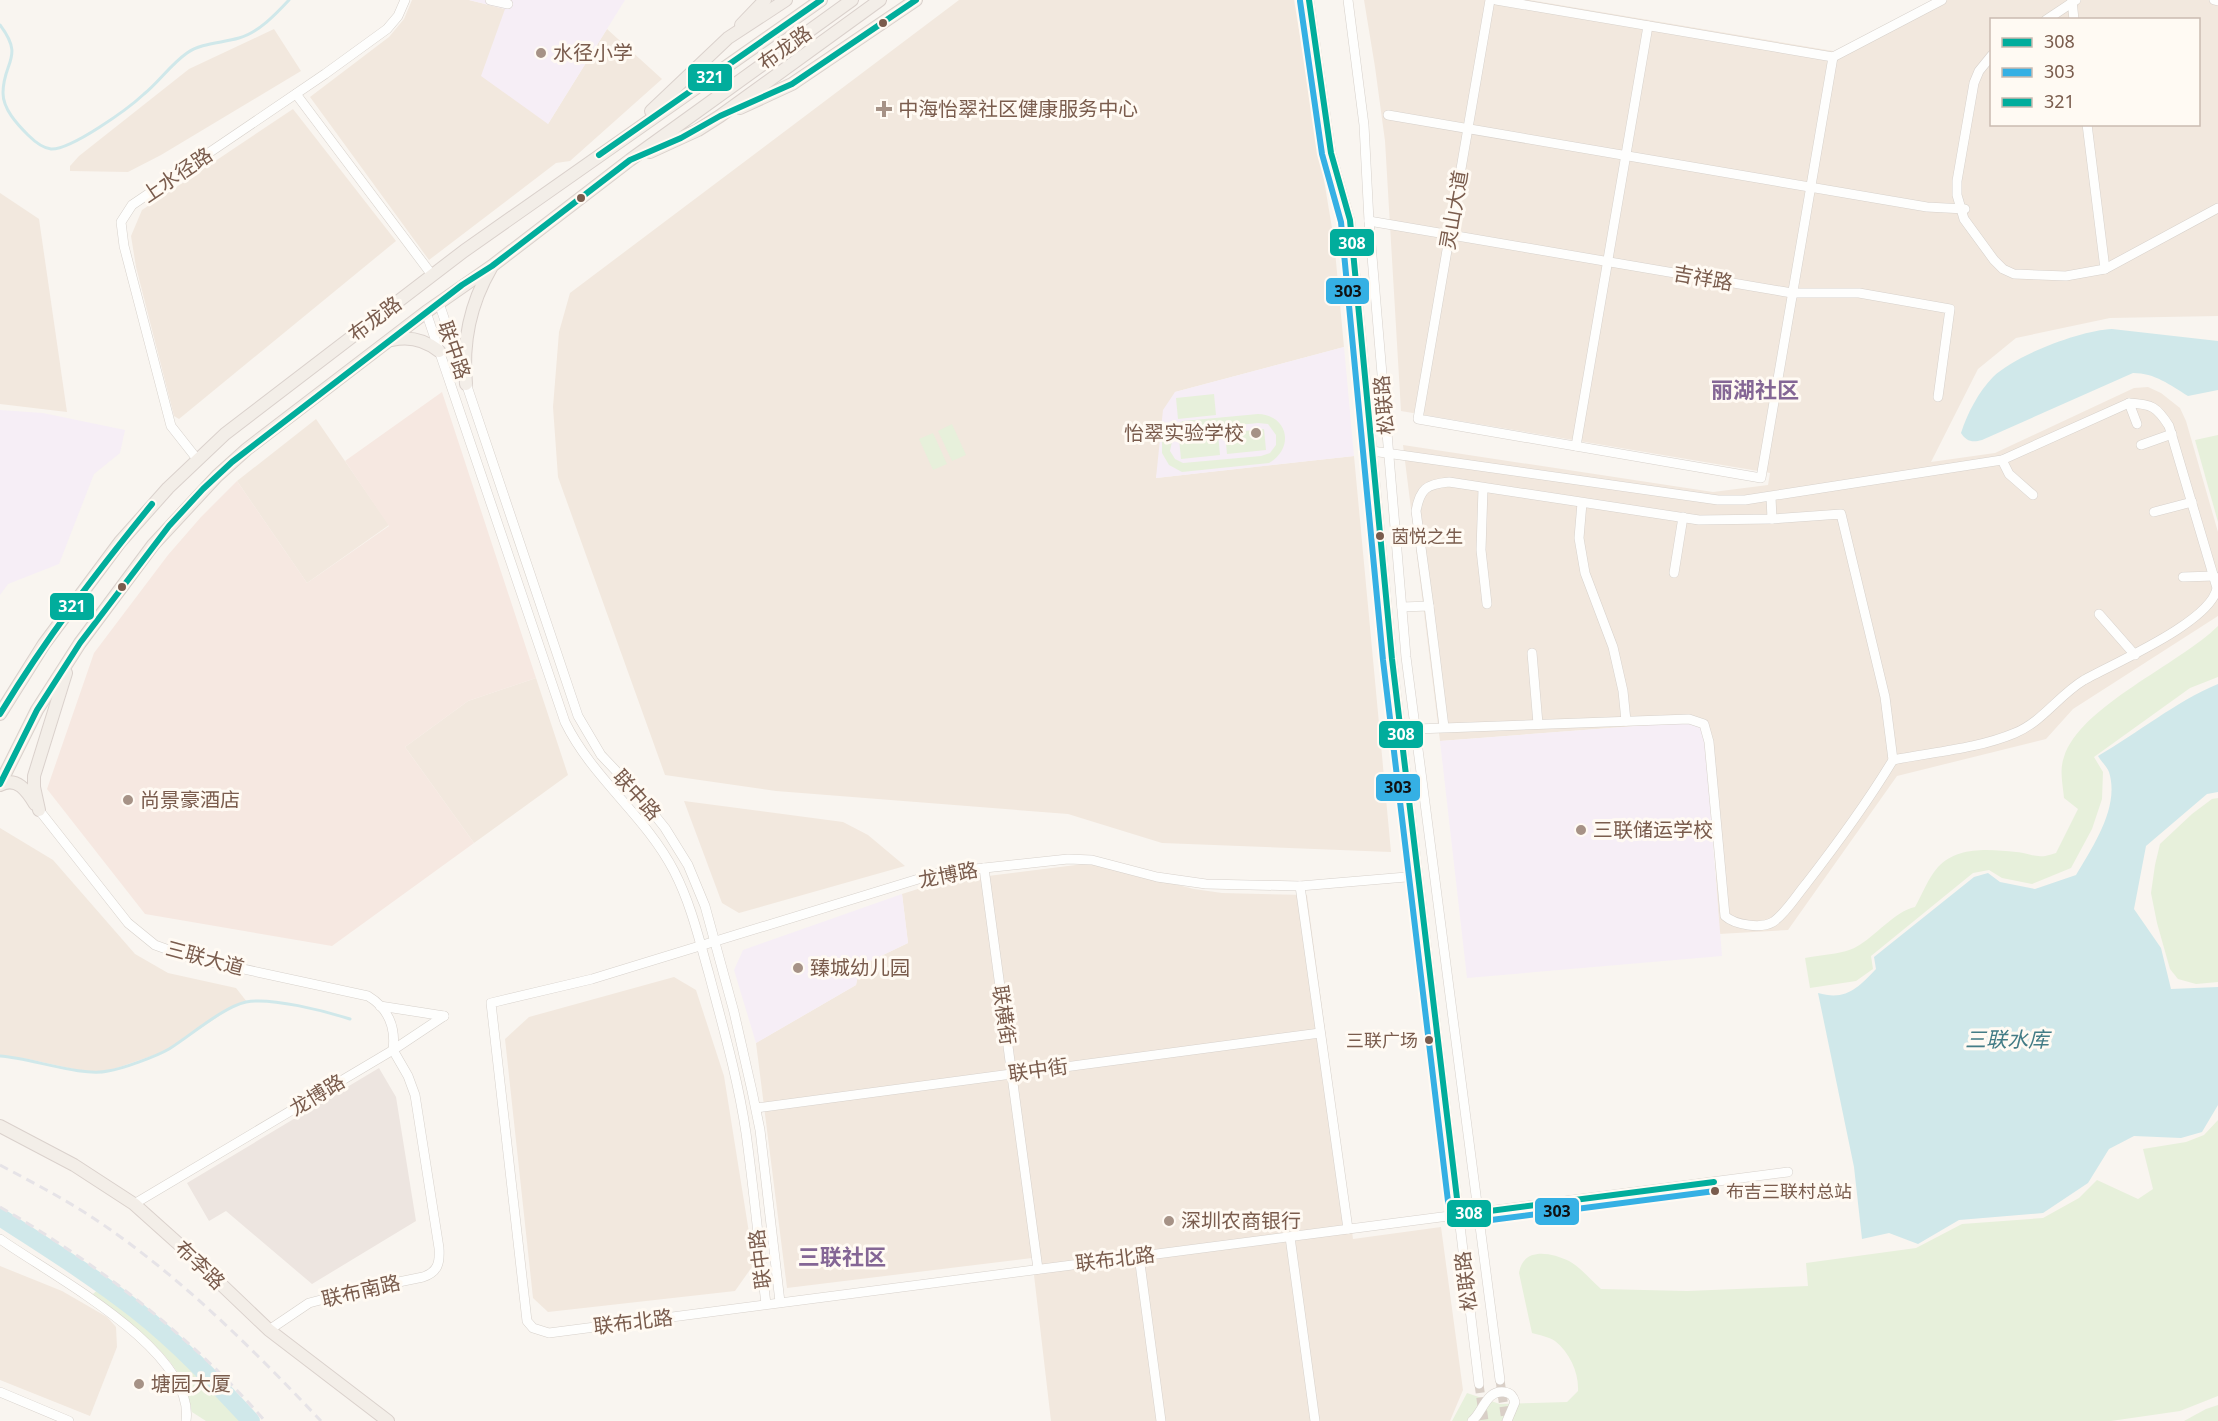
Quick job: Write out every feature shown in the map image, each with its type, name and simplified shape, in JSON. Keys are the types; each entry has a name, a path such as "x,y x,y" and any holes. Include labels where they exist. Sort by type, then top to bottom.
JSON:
{"main road":[{"path":"632,131 765,0"},
{"path":"728,38 786,0"},
{"name":"布龙路","path":"1,710 44,644 104,561 151,505 197,459 242,420 432,275 632,131 822,0"},
{"name":"布龙路","path":"0,785 37,710 75,651 153,545 203,489 247,450 426,312 492,266 630,160 852,0"},
{"path":"720,116 880,0"},
{"path":"630,160 792,84 916,0"},
{"path":"466,384 464,353 468,323 478,294 492,266"},
{"path":"388,342 411,339 426,343 440,351"},
{"path":"39,810 34,776 58,694 75,651"},
{"path":"0,785 12,782 22,786 39,810"},
{"name":"布李路","path":"0,1126 74,1165 134,1204 269,1330 388,1421"}],"street":[{"name":"上水径路","path":"197,459 171,426 124,246 121,222 132,206 387,29 398,16 405,0"},
{"path":"490,0 508,4"},
{"name":"松联路","path":"1309,0 1331,153 1350,220 1392,659 1479,1384"},
{"name":"松联路","path":"1348,0 1364,125 1369,221 1402,607 1500,1380"},
{"name":"灵山大道","path":"1490,0 1418,419 1576,446"},
{"path":"1496,0 1833,57 1942,0"},
{"path":"2049,18 2073,1"},
{"path":"2073,1 2074,18"},
{"path":"1648,26 1576,446 1761,478 1833,57"},
{"path":"1990,58 1979,71 1974,83 1957,181 1970,228 2003,269 2014,274 2066,276 2105,269 2218,208"},
{"path":"296,94 432,275"},
{"path":"1388,116 1626,154 1927,207 1963,209"},
{"path":"2087,126 2105,269"},
{"name":"吉祥路","path":"1369,221 1792,293 1859,293 1950,309 1938,397"},
{"name":"联中路","path":"438,303 578,716 601,755 652,810 677,846 697,885 744,1051 756,1108 780,1302"},
{"name":"联中路","path":"426,312 565,723 590,764 640,819 664,854 684,891 730,1054 746,1132 766,1304"},
{"path":"1372,451 1718,500 1745,500 2002,460 2129,403 2146,403 2159,410 2172,434 2214,576 2216,596 2210,604 2134,655 2083,681 2032,723 2015,733 1962,747 1893,760"},
{"path":"2129,403 2137,424"},
{"path":"2141,445 2172,434"},
{"path":"2002,460 2009,474 2033,495"},
{"path":"1416,729 1444,728 1538,724 1626,720 1689,719 1704,724 1709,742 1725,916 1732,922 1742,924 1771,923 1784,912 1841,839 1893,760 1885,697 1841,514 1772,519 1699,520 1483,489 1449,482 1434,483 1425,488 1419,497 1416,511 1444,728"},
{"path":"1483,489 1481,550 1487,604"},
{"path":"1771,496 1772,519"},
{"path":"2154,512 2192,502"},
{"path":"1582,503 1579,538 1585,573 1613,647 1623,691 1626,720"},
{"path":"1674,573 1683,517"},
{"path":"2182,577 2214,576"},
{"path":"1402,607 1430,606"},
{"path":"2099,614 2134,655"},
{"path":"1532,652 1538,724"},
{"name":"三联大道","path":"39,810 128,923 155,945 188,957 360,993 380,1006"},
{"name":"龙博路","path":"525,1313 491,1003 563,988 938,873 1056,859 1079,859 1190,883 1300,886 1418,876"},
{"name":"联横街","path":"984,868 1038,1269"},
{"path":"1300,886 1348,1229"},
{"path":"380,1006 392,1026 393,1050"},
{"name":"龙博路","path":"134,1204 393,1050 444,1016 380,1006"},
{"name":"联中街","path":"756,1108 1320,1033"},
{"name":"联布南路","path":"269,1330 309,1303 432,1274 438,1266 439,1248 415,1095 408,1076 393,1050"},
{"name":"联布北路","path":"525,1313 533,1328 549,1333 1788,1172"},
{"path":"1290,1237 1315,1421"},
{"path":"0,1239 115,1316 143,1339 179,1385 186,1410 186,1421"},
{"path":"1139,1256 1161,1421"},
{"path":"0,1392 69,1421"},
{"path":"1472,1421 1488,1398 1497,1392 1504,1392 1513,1396 1515,1402 1507,1421"}],"shaded area":[{"path":"412,0 469,0 505,9 548,124 607,29 662,79 570,161 556,163 429,260 310,97 389,37 404,19"},
{"name":"水径小学","path":"469,0 625,0 548,124 481,76 505,9"},
{"path":"959,0 1294,0 1334,240 1344,347 1175,392 1156,478 1354,456 1391,852 1162,843 1068,814 776,791 665,775 558,477 553,407 559,332 570,293"},
{"path":"1364,0 1530,0 1845,53 1936,0 2218,0 2218,316 2110,318 2016,338 1978,369 1931,462 1995,453 2134,388 2148,387 2161,393 2180,408 2186,421 2218,532 2218,616 2073,709 2046,739 1897,776 1788,930 1719,934 1709,742 1703,721 1440,741 1403,445 1713,492 1768,485 1770,473 1401,411 1385,141"},
{"path":"274,29 301,71 161,155 128,172 70,171 70,166 79,156 189,69"},
{"path":"293,109 396,241 179,419 174,416 136,267 131,236 142,210"},
{"path":"0,193 39,219 67,412 0,404"},
{"name":"怡翠实验学校","path":"1344,347 1354,456 1156,478 1163,410 1175,392"},
{"path":"442,392 536,678 468,701 405,747 474,843 332,946 145,914 47,789 94,653 168,555 237,481 307,583 389,526 345,461"},
{"path":"0,410 43,413 125,430 120,453 94,474 59,564 8,584 0,595"},
{"path":"316,419 389,525 307,583 237,481"},
{"path":"536,678 568,775 474,843 405,747 468,701"},
{"name":"三联储运学校","path":"1703,721 1722,956 1467,978 1440,741"},
{"path":"684,801 843,822 868,835 905,866 739,913 722,903"},
{"path":"0,828 53,860 135,954 168,973 236,988 247,1002 231,1008 166,1051 108,1071 87,1072 28,1059 0,1056"},
{"path":"1092,863 1194,889 1222,893 1307,895 1353,1239 1441,1227 1463,1390 1450,1421 1051,1421 1032,1258 787,1288 756,1043 856,985 860,966 908,943 902,894 940,882"},
{"name":"臻城幼儿园","path":"902,894 908,943 860,966 856,985 756,1043 734,970 743,950"},
{"path":"674,977 696,990 724,1076 754,1264 735,1291 548,1312 533,1298 505,1039 529,1017"},
{"path":"379,1068 396,1097 416,1221 312,1284 226,1211 209,1221 187,1183"},
{"path":"0,1266 62,1291 107,1317 116,1327 117,1347 90,1416 0,1380"}],"green space":[{"path":"1214,394 1216,415 1178,419 1176,398"},
{"path":"1258,414 1276,420 1282,426 1285,441 1277,457 1269,463 1182,472 1169,465 1162,453 1162,438 1171,427 1183,421","holes":["1268,424 1276,435 1276,445 1270,453 1261,456 1183,463 1175,459 1170,451 1173,437 1180,431"]},
{"path":"952,424 966,455 952,461 938,431"},
{"path":"1264,429 1266,450 1227,454 1225,433"},
{"path":"933,433 947,464 933,470 919,439"},
{"path":"1218,434 1220,455 1181,459 1179,438"},
{"path":"2218,435 2218,522 2195,440"},
{"path":"2218,626 2218,677 2190,688 2094,757 2103,772 2102,799 2092,829 2071,868 2032,884 2002,878 1989,870 1973,873 1871,956 1873,969 1856,981 1810,988 1805,958 1839,953 1863,943 1900,914 1915,907 1931,876 1946,860 1955,855 1974,850 2006,851 2040,856 2056,853 2078,809 2064,798 2062,778 2064,757 2074,738 2089,720 2110,703"},
{"path":"2218,798 2218,982 2196,984 2178,979 2170,969 2151,893 2160,844 2192,814 2212,799"},
{"path":"2218,1120 2218,1396 2180,1411 2111,1421 1452,1421 1467,1393 1500,1404 1567,1402 1578,1391 1575,1370 1565,1351 1553,1340 1532,1333 1519,1273 1526,1259 1532,1255 1554,1255 1569,1261 1601,1289 1687,1291 1808,1286 1806,1263 1916,1248 1962,1224 2043,1218 2079,1198 2097,1180 2138,1199 2153,1189 2143,1149 2186,1142 2204,1135"},
{"path":"100,1288 177,1354 242,1421 206,1421 192,1412 185,1384 175,1368 142,1333 93,1294"},
{"path":"2218,1405 2218,1421 2184,1421 2206,1409"}],"water":[{"path":"2112,329 2218,341 2218,390 2188,396 2155,377 2133,373 1982,440 1970,441 1961,433 1978,396 1993,377 2003,369 2032,352 2050,345 2099,330"},
{"name":"三联水库","path":"2218,684 2218,792 2207,794 2146,846 2134,909 2161,948 2171,989 2218,987 2218,1105 2202,1132 2181,1138 2134,1136 2109,1149 2088,1183 2043,1213 1959,1220 1918,1244 1889,1233 1862,1239 1854,1167 1818,993 1844,994 1857,987 1876,969 1874,957 1974,877 1988,873 2000,882 2035,889 2076,875 2103,826 2111,799 2109,772 2098,756 2202,691"}],"waterway":[{"path":"0,25 11,45 12,53 4,82 5,105 15,121 30,137 41,146 51,149 72,143 113,118 136,101 187,53 199,47 246,36 272,17 289,0"},
{"path":"0,1056 84,1071 114,1070 164,1052 217,1016 246,1002 283,1003 350,1019"},
{"path":"0,1217 120,1297 152,1323 210,1377 251,1421"}],"tunnel":[{"path":"1500,1380 1506,1421"},
{"path":"1479,1384 1484,1421"}],"railway":[{"path":"0,1165 84,1212 148,1258 209,1309 321,1421"},
{"path":"0,1207 72,1252 141,1303 206,1360 265,1421"}],"transit line":[{"name":"321","path":"599,155 821,0"},
{"name":"321","path":"0,784 37,710 80,643 169,526 232,462 462,285 492,266 630,160 792,84 916,0"},
{"name":"308","path":"1309,0 1331,153 1350,220 1392,659 1459,1215 1714,1182"},
{"name":"303","path":"1300,1 1322,154 1341,222 1383,660 1450,1218 1454,1223 1460,1224 1715,1191"},
{"name":"321","path":"0,714 72,606 152,504"}],"place":[{"name":"水径小学","path":"541,53"},
{"name":"中海怡翠社区健康服务中心","path":"884,109"},
{"name":"怡翠实验学校","path":"1256,433"},
{"name":"茵悦之生","path":"1380,536"},
{"name":"尚景豪酒店","path":"128,800"},
{"name":"三联储运学校","path":"1581,830"},
{"name":"臻城幼儿园","path":"798,968"},
{"name":"三联广场","path":"1429,1040"},
{"name":"布吉三联村总站","path":"1715,1191"},
{"name":"深圳农商银行","path":"1169,1221"},
{"name":"塘园大厦","path":"139,1384"}],"district":[{"name":"丽湖社区","path":"1755,390"},
{"name":"三联社区","path":"842,1257"}]}
